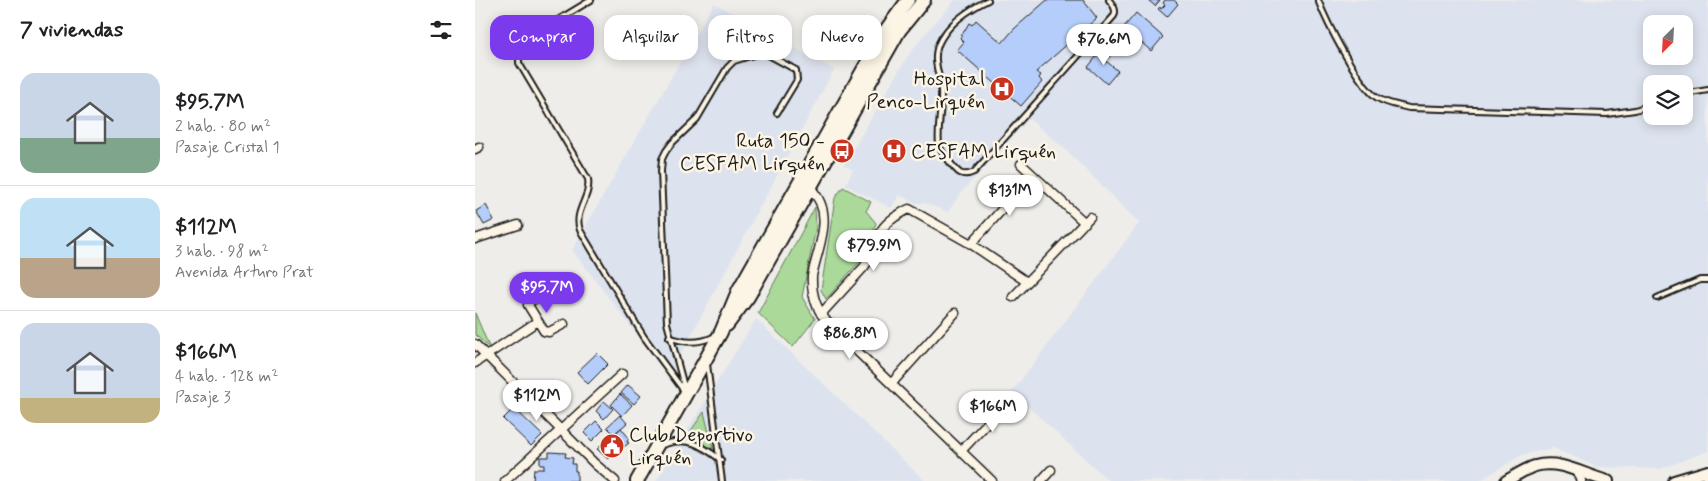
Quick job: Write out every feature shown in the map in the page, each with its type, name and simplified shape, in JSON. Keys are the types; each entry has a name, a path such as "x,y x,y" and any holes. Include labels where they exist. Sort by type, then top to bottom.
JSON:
{"main road":[{"path":"637,481 721,332 738,291 879,42 908,0"},
{"path":"721,332 748,297 899,31 924,0"}],"street":[{"path":"1013,297 1087,220 1021,164"},
{"path":"971,244 1033,175"},
{"path":"810,188 820,199 824,212 824,225 811,284 814,300 821,314 831,326 992,481"},
{"path":"821,314 864,267 882,228 909,209 971,244 1027,282"},
{"path":"475,239 518,225"},
{"path":"543,294 529,303 538,321 546,332 564,324"},
{"path":"891,384 955,313"},
{"path":"475,363 538,321"},
{"path":"475,344 595,464 615,481"},
{"path":"505,481 622,374"},
{"path":"961,451 1009,400"},
{"path":"1506,481 1527,470 1542,465 1559,465 1608,481"},
{"path":"1041,481 1051,470"},
{"path":"1575,470 1581,481"},
{"path":"1674,481 1708,471 1707,481"}],"lane":[{"path":"591,0 525,40 519,52 519,63 589,179 587,193 578,214 580,230 645,337 686,394"},
{"path":"988,0 974,7 955,22 941,39 935,54 941,90 939,147 959,173 965,174 974,172 1114,16 1116,13 1115,8 1109,0"},
{"path":"1318,0 1347,56 1367,89 1378,98 1390,103 1409,108 1607,114 1643,108"},
{"path":"686,394 667,323 662,159 672,143 697,119 727,68 737,58 763,52 795,70 797,80 777,113"},
{"path":"1693,92 1708,90"},
{"path":"1657,298 1700,280 1708,280"},
{"path":"669,336 685,342 693,342 708,340 721,332"},
{"path":"706,358 721,460 722,481"},
{"path":"655,449 671,442 695,442 721,460"}],"shaded area":[{"path":"955,0 1708,0 1708,451 1661,469 1597,467 1553,448 1522,455 1479,481 1109,481 1012,392 1139,223 1065,149 1029,119 961,193 948,212 925,203 914,203 900,195 891,208 845,185 853,170 844,165 905,60 923,36"},
{"path":"714,3 735,15 708,15 708,60 792,60 792,47 802,52 802,60 816,60 834,70 669,376 572,250 681,60 698,60 698,31"},
{"path":"756,319 925,481 656,481"}],"green space":[{"path":"843,187 871,202 866,211 876,223 860,261 826,299 821,290 835,198"},
{"path":"815,207 816,227 802,297 815,319 793,347 758,313"},
{"path":"475,313 490,349 475,334"},
{"path":"704,412 713,449 683,442"}],"building":[{"path":"1047,0 1083,0 1097,18 1036,72 1041,75 1039,78 1042,82 1021,106 957,50 964,42 960,38 969,23 972,25 976,20 1002,43 1014,29"},
{"path":"1148,0 1160,0 1155,6"},
{"path":"1165,0 1174,0 1178,4 1167,17 1158,9 1165,5 1163,3"},
{"path":"1136,13 1163,37 1151,51 1124,27"},
{"path":"1106,45 1113,52 1106,61 1118,71 1107,84 1088,67"},
{"path":"486,205 494,220 484,225 476,211"},
{"path":"597,353 608,364 588,384 577,372"},
{"path":"628,385 641,396 634,404 621,393"},
{"path":"620,394 632,405 622,416 611,405"},
{"path":"604,401 613,409 604,419 596,411"},
{"path":"514,408 542,435 531,446 503,419"},
{"path":"620,415 627,423 614,434 607,427"},
{"path":"596,421 604,429 592,441 584,433"},
{"name":"Club Deportivo Lirquén","path":"621,428 629,438 627,442 629,443 608,459 597,449"},
{"path":"549,452 566,453 565,457 573,458 572,464 575,464 577,481 533,481 534,469 544,469 544,465 540,465 540,457 549,457"}],"place":[{"name":"Hospital Penco-Lirquén","path":"1002,89"},
{"name":"Ruta 150 - CESFAM Lirquén","path":"842,151"},
{"name":"CESFAM Lirquén","path":"894,151"},
{"name":"Club Deportivo Lirquén","path":"612,446"}]}
